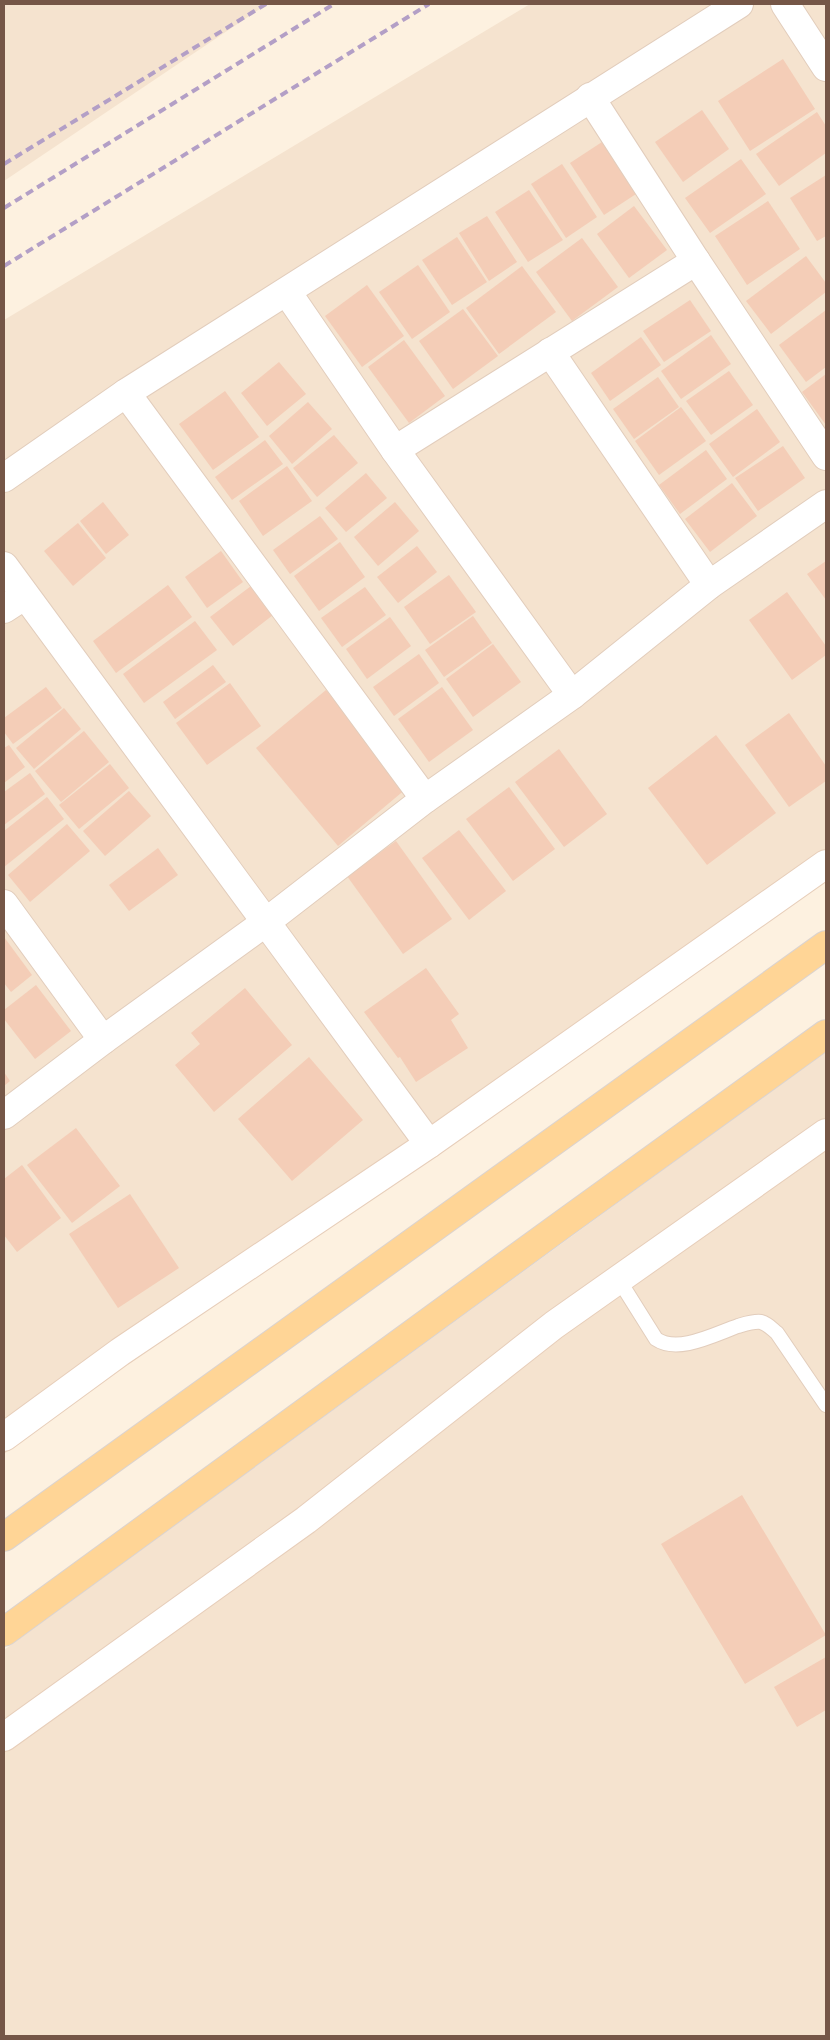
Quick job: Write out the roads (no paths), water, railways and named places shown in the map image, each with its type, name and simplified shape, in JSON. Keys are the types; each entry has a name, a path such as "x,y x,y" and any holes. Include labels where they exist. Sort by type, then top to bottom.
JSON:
{"main road":[{"path":"4,1537 826,945"},
{"path":"4,1632 826,1034"}],"street":[{"path":"4,478 126,393 288,292 738,4"},
{"path":"785,4 826,67"},
{"path":"590,97 696,261 826,456"},
{"path":"396,450 696,261"},
{"path":"288,292 396,450 572,695"},
{"path":"550,352 710,585"},
{"path":"126,393 425,799"},
{"path":"4,1115 103,1040 266,922 425,799 572,695 710,585 826,504"},
{"path":"4,566 14,602 266,922 430,1144"},
{"path":"4,1437 120,1352 430,1144 826,864"},
{"path":"4,904 103,1040"},
{"path":"4,1737 306,1520 554,1325 826,1134"}],"lane":[{"path":"619,1280 656,1339 664,1344 677,1346 748,1323 761,1322 769,1326 777,1333 826,1405"}],"railway":[{"path":"4,164 266,4"},
{"path":"4,208 334,4"},
{"path":"4,266 429,4"}]}
